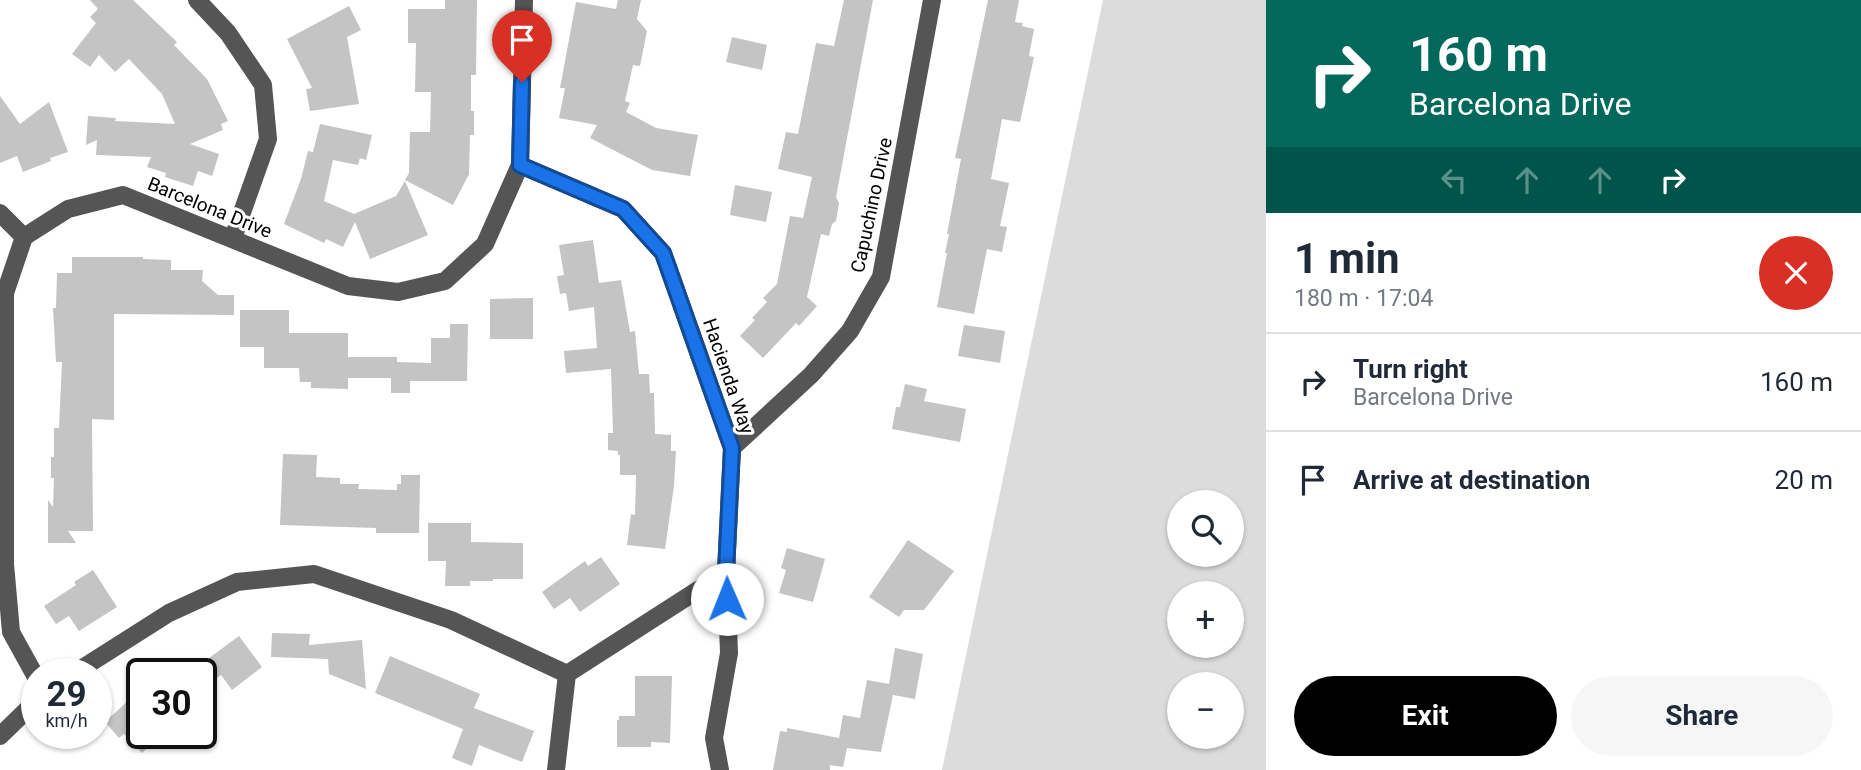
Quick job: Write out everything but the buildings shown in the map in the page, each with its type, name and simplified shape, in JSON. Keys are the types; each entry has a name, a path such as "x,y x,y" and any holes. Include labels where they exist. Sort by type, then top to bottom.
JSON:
{"street":[{"path":"197,0 229,33 263,85 268,139 233,238"},
{"name":"Barcelona Drive","path":"24,237 68,209 123,195 348,286 398,292 446,281 485,244 520,165 524,0"},
{"name":"Capuchino Drive","path":"732,448 811,374 850,331 880,277 932,0"},
{"name":"Hacienda Way","path":"520,165 623,209 663,253 732,448 726,572 729,653 714,738 720,770"},
{"path":"0,213 24,237 5,293 5,564 11,632 25,658"},
{"path":"567,674 726,572"},
{"path":"98,658 169,613 237,582 314,574 451,620 567,674"},
{"path":"556,770 567,674"},
{"path":"0,737 21,716"}],"shaded area":[{"path":"1103,0 1266,0 1266,770 942,770"}],"route":[{"path":"522,82 520,165 623,209 663,253 732,448 727,599"}]}
